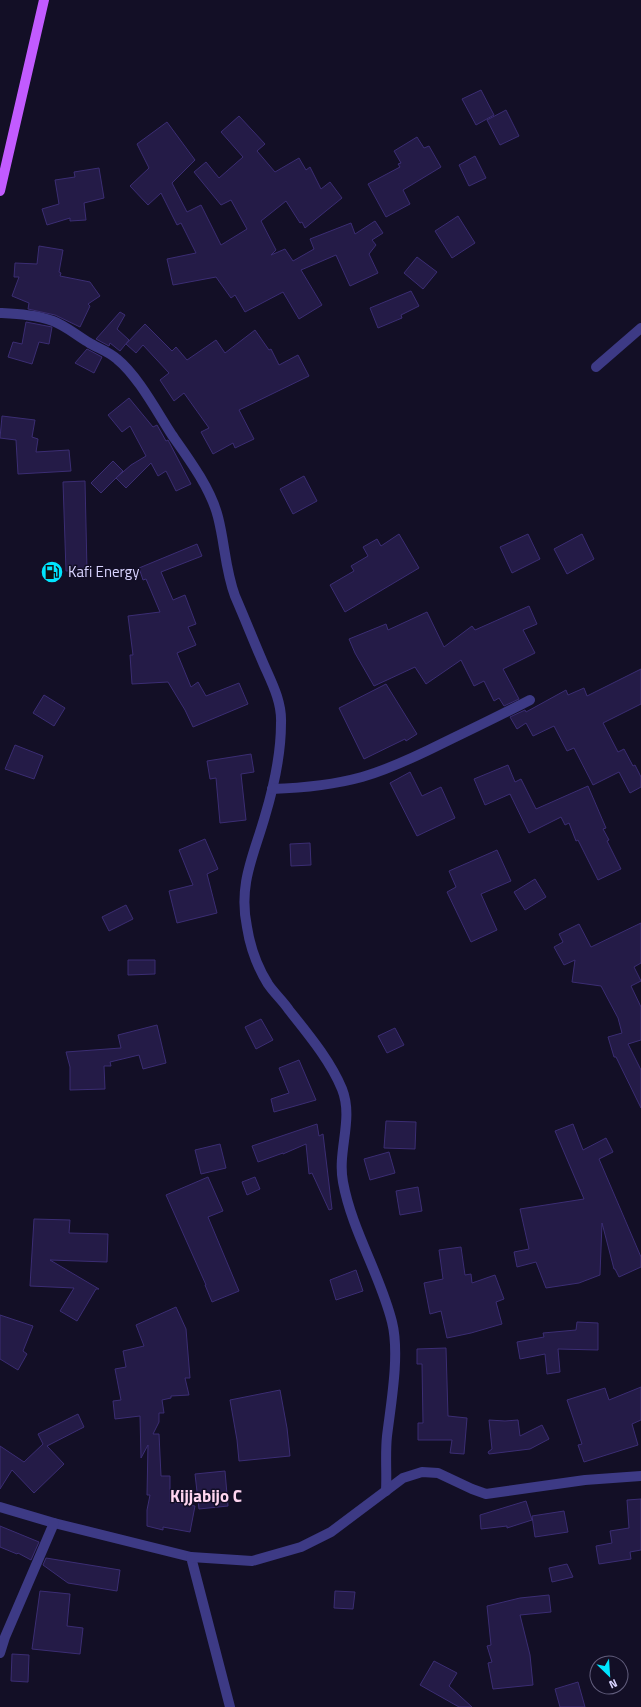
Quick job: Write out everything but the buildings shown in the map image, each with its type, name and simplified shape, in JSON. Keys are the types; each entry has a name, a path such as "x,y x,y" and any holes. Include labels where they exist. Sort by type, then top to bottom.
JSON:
{"main road":[{"path":"0,191 2,169 44,0"}],"street":[{"path":"0,313 53,320 72,330 89,343 102,348 120,360 144,391 195,468 218,516 226,568 234,592 277,695 282,718 276,772 266,814 246,874 244,899 246,926 252,949 268,983 323,1055 341,1086 346,1102 347,1117 341,1168 343,1184 392,1322 395,1341 391,1405 386,1437 386,1490"},
{"path":"596,367 641,328"},
{"path":"272,789 305,788 361,777 388,769 530,700"},
{"path":"0,1507 54,1524 191,1557 252,1561 302,1547 331,1532 403,1478 422,1472 438,1473 486,1494 586,1480 641,1476"},
{"path":"0,1653 5,1637 54,1524"},
{"path":"191,1557 230,1707"}],"place":[{"name":"Kafi Energy","path":"52,572"}],"district":[{"name":"Kijjabijo C","path":"206,1496"}]}
